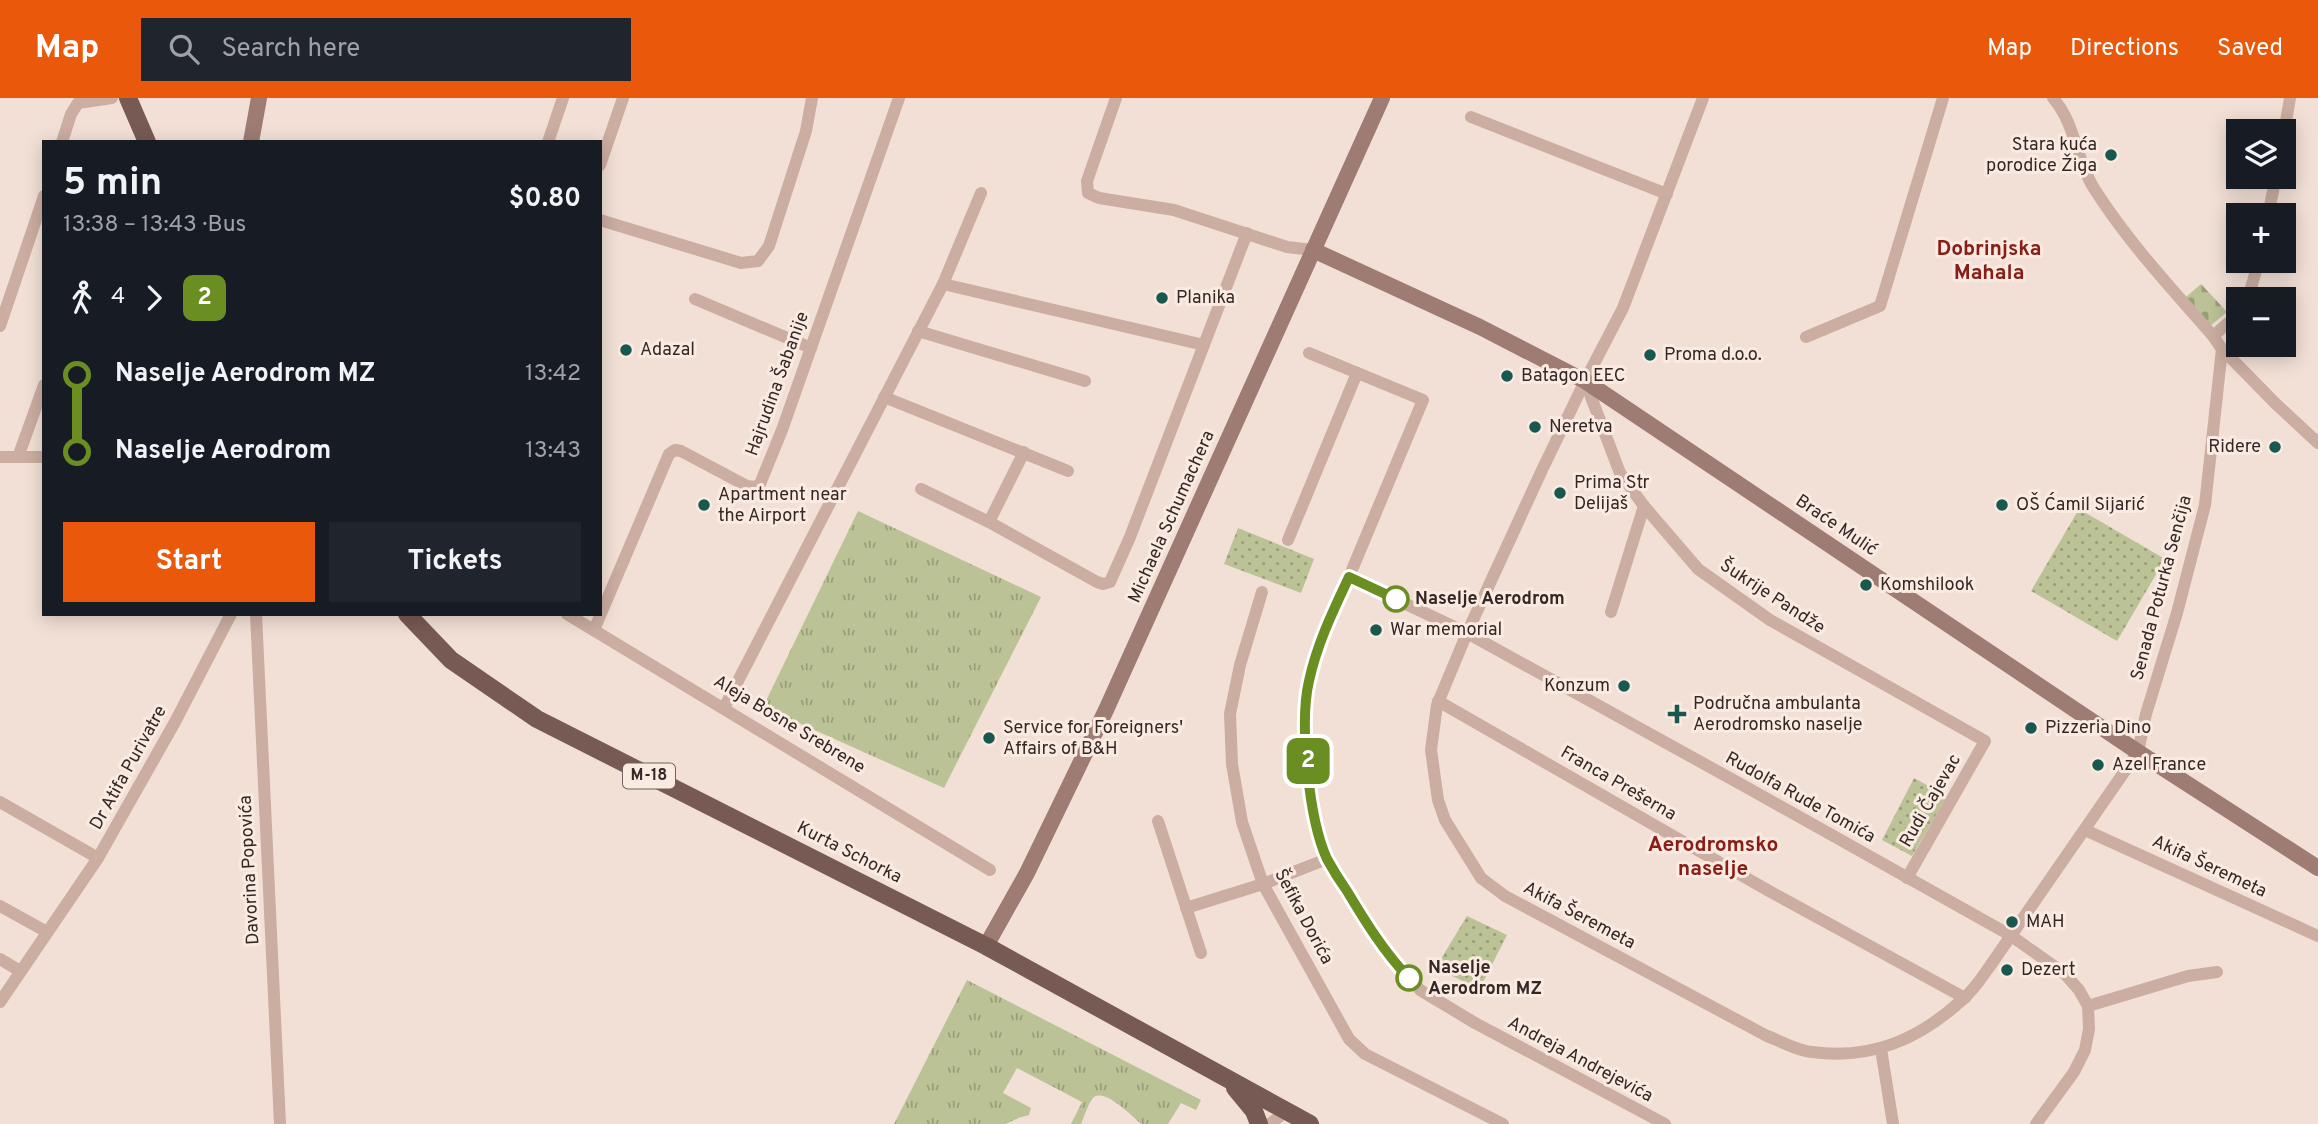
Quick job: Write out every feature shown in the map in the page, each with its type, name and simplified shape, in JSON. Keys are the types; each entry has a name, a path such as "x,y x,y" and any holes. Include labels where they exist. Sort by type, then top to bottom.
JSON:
{"main road":[{"path":"128,98 146,140"},
{"name":"Kurta Schorka","path":"409,616 452,660 537,719 986,946 1228,1080 1285,1118 1307,1124"},
{"path":"1228,1080 1254,1111 1259,1124"}],"street":[{"path":"63,140 71,114 78,103 112,98"},
{"path":"251,140 259,98"},
{"path":"549,140 563,98"},
{"path":"602,159 623,98"},
{"path":"602,220 741,263 758,261 769,246 790,183 806,131 811,98"},
{"name":"Hajrudina Šabanije","path":"602,612 669,454 675,450 681,451 747,486 757,487 782,430 899,98"},
{"path":"1116,98 1087,181 1088,193 1099,198 1174,210 1287,247 1313,250"},
{"name":"Michaela Schumachera","path":"986,946 1027,873 1106,710 1382,98"},
{"path":"1585,381 1623,308 1703,98"},
{"path":"1806,337 1880,306 1943,98"},
{"path":"2053,98 2067,117 2092,187 2127,237 2222,349 2318,443"},
{"path":"2286,119 2290,98"},
{"path":"1471,117 1667,194"},
{"path":"724,708 943,284 981,193"},
{"path":"0,326 42,202"},
{"path":"921,489 989,522 1097,582 1110,582 1130,537 1247,233"},
{"name":"Braće Mulić","path":"1313,250 1480,327 1585,381 2138,752 2318,868"},
{"path":"943,284 1204,345"},
{"path":"695,299 811,348"},
{"path":"2213,336 2226,325"},
{"path":"918,331 1085,381"},
{"name":"Senada Poturka Senčija","path":"2138,752 2204,505 2222,349"},
{"name":"Andreja Andrejevića","path":"1309,353 1423,400 1317,646 1308,684 1306,734 1311,793 1317,829 1327,859 1378,939 1420,990 1475,1023 1665,1124"},
{"path":"1288,540 1357,373"},
{"name":"Šukrije Pandže","path":"1585,381 1620,473 1644,506 1698,569 1770,620 1985,741"},
{"name":"Akifa Šeremeta","path":"1585,381 1467,633 1438,703 1431,750 1438,800 1457,842 1481,878 1505,896 1767,1036 1810,1052 1881,1049 1905,1041 1965,998 2138,752"},
{"path":"18,457 42,391"},
{"path":"884,397 1068,471"},
{"path":"989,522 1024,452"},
{"path":"0,457 42,457"},
{"path":"1611,612 1644,506"},
{"name":"Rudolfa Rude Tomića","path":"1349,577 1467,633 2010,935"},
{"name":"Šefika Dorića","path":"1262,592 1240,665 1230,713 1230,738 1242,822 1264,884 1349,1039 1365,1054 1503,1124"},
{"name":"Dr Atifa Purivatre","path":"0,1002 98,858 231,616"},
{"name":"Davorina Popovića","path":"256,616 280,1124"},
{"name":"Aleja Bosne Srebrene","path":"570,616 990,870"},
{"name":"Hajrudina Šabanije","path":"594,631 600,616"},
{"name":"Franca Prešerna","path":"1438,703 1769,891 1965,998"},
{"name":"Rudi Čajevac","path":"1907,878 1985,741"},
{"path":"0,802 98,858"},
{"path":"1158,821 1201,954"},
{"name":"Akifa Šeremeta","path":"2085,830 2318,936"},
{"path":"1186,908 1264,884 1327,859"},
{"path":"0,906 47,932"},
{"path":"2010,935 2065,974 2088,1006 2089,1030 2085,1050 2042,1122"},
{"path":"0,959 20,971"},
{"path":"2088,1006 2188,976 2217,972"},
{"path":"1881,1049 1893,1124"},
{"path":"1270,1124 1285,1118"}],"green space":[{"path":"2201,284 2226,313 2210,326 2186,297"},
{"path":"2079,509 2165,559 2117,641 2031,591"},
{"path":"858,511 1041,597 944,788 763,707"},
{"path":"1238,528 1314,559 1301,593 1224,564"},
{"path":"1914,778 1947,796 1912,856 1882,840"},
{"path":"1467,916 1507,935 1479,990 1436,967"},
{"path":"967,980 1201,1100 1196,1110 1181,1103 1168,1124 1141,1124 1118,1104 1104,1096 1098,1096 1091,1101 1081,1124 1071,1124 1082,1102 1017,1068 1003,1093 1031,1108 1029,1115 1006,1124 894,1124"}],"bus line":[{"name":"2","path":"1396,599 1349,577 1317,646 1308,684 1305,717 1311,793 1317,829 1327,859 1378,939 1409,978"}],"place":[{"name":"Stara kuća porodice Žiga","path":"2111,155"},
{"name":"Planika","path":"1162,298"},
{"name":"Adazal","path":"626,350"},
{"name":"Proma d.o.o.","path":"1650,355"},
{"name":"Batagon EEC","path":"1507,376"},
{"name":"Neretva","path":"1535,427"},
{"name":"Ridere","path":"2275,447"},
{"name":"Prima Str Delijaš","path":"1560,493"},
{"name":"Apartment near the Airport","path":"704,505"},
{"name":"OŠ Ćamil Sijarić","path":"2002,505"},
{"name":"Komshilook","path":"1866,585"},
{"name":"Naselje Aerodrom","path":"1396,599"},
{"name":"War memorial","path":"1376,630"},
{"name":"Konzum","path":"1624,686"},
{"name":"Područna ambulanta Aerodromsko naselje","path":"1677,714"},
{"name":"Pizzeria Dino","path":"2031,728"},
{"name":"Service for Foreigners' Affairs of B&H","path":"989,738"},
{"name":"Azel France","path":"2098,765"},
{"name":"MAH","path":"2012,922"},
{"name":"Dezert","path":"2007,970"},
{"name":"Naselje Aerodrom MZ","path":"1409,978"}],"district":[{"name":"Dobrinjska Mahala","path":"1989,261"},
{"name":"Aerodromsko naselje","path":"1713,857"}]}
